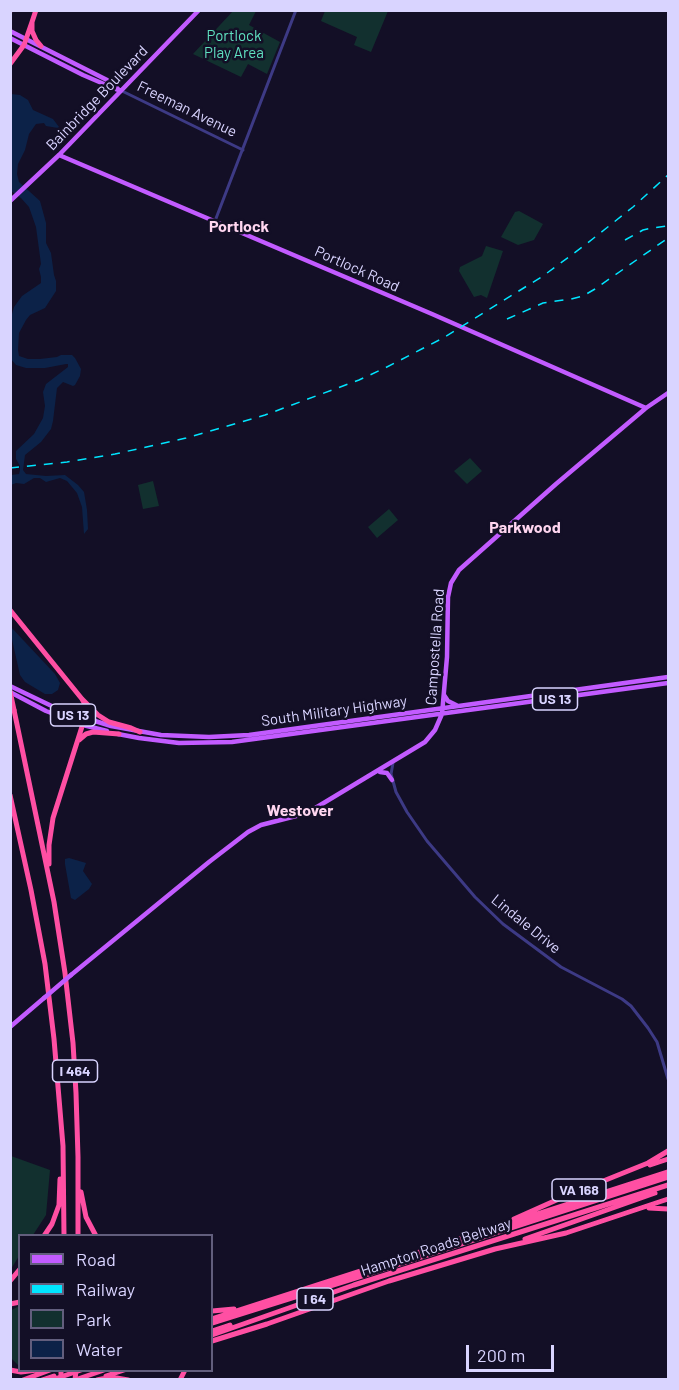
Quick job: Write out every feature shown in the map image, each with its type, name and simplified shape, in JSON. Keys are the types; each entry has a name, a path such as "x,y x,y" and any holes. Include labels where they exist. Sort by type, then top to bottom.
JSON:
{"highway":[{"path":"10,64 25,42 36,10"},
{"path":"32,22 34,36 41,46"},
{"path":"10,610 82,699 104,719 140,732"},
{"name":"I 464","path":"10,692 50,881 62,954 73,1043 78,1144 78,1234"},
{"path":"50,881 51,827 86,714 86,706 82,699"},
{"path":"77,744 82,737 92,732 119,734"},
{"name":"I 464","path":"10,795 45,964 61,1121 64,1234"},
{"path":"10,812 31,890"},
{"path":"45,1234 52,1224 59,1204 61,1121"},
{"path":"78,1144 84,1208 89,1225 95,1234"},
{"name":"VA 168","path":"490,1230 654,1160 669,1151"},
{"path":"609,1179 669,1159"},
{"name":"Hampton Roads Beltway","path":"213,1321 669,1172"},
{"path":"213,1321 669,1178"},
{"path":"495,1249 669,1185"},
{"name":"Hampton Roads Beltway","path":"213,1333 354,1285 669,1185"},
{"name":"VA 168","path":"213,1343 223,1340 227,1335 267,1324 389,1281 495,1249 566,1233 669,1199"},
{"path":"629,1212 651,1207 669,1209"},
{"path":"213,1311 229,1310 272,1296 308,1289"},
{"path":"23,1380 47,1372"},
{"path":"42,1380 67,1372"},
{"path":"52,1380 78,1372"},
{"path":"75,1380 101,1372"},
{"path":"95,1380 121,1372"},
{"path":"95,1380 111,1377 128,1380"}],"main road":[{"name":"Bainbridge Boulevard","path":"12,200 199,10"},
{"name":"Freeman Avenue","path":"10,31 25,42 120,91"},
{"name":"Freeman Avenue","path":"10,38 41,46 111,82 120,91"},
{"path":"106,85 111,93 110,101"},
{"name":"Portlock Road","path":"58,155 646,408"},
{"name":"Campostella Road","path":"10,1027 208,862 248,832 261,825 312,810 425,742 433,732 442,711 447,657 448,597 451,583 459,570 635,417 669,393"},
{"path":"633,402 637,408 635,417"},
{"name":"South Military Highway","path":"10,692 46,711 119,734 149,740 232,742 423,717 458,706 669,677"},
{"name":"South Military Highway","path":"10,686 84,722 140,732 189,737 231,736 669,683"},
{"path":"444,695 448,701 458,706"},
{"path":"423,717 433,722 433,732"},
{"path":"377,772 386,772 392,780"}],"street":[{"path":"215,221 296,10"},
{"name":"Freeman Avenue","path":"120,91 243,150"},
{"name":"Lindale Drive","path":"393,763 392,780 400,801 420,831 475,897 497,919 561,967 631,1006 657,1042 669,1079"}],"green space":[{"path":"325,10 388,11 371,52 354,45 357,37 321,21"},
{"name":"Portlock Play Area","path":"233,11 256,11 249,25 280,42 267,74 248,64 241,77 193,54"},
{"path":"519,211 543,224 534,240 518,245 501,237 515,212"},
{"path":"486,246 503,251 487,298 481,295 474,297 459,271 460,267 482,256"},
{"path":"470,458 482,471 467,484 454,471"},
{"path":"153,481 159,506 143,509 138,485"},
{"path":"389,509 398,520 377,538 368,527"},
{"path":"11,1156 50,1170 46,1215 34,1234 18,1234 18,1258 11,1269"},
{"path":"18,1307 18,1365 11,1358 10,1311"}],"water":[{"path":"11,94 20,95 28,100 33,110 53,119 59,127 46,126 44,123 36,124 29,134 18,164 19,182 40,201 46,223 46,243 51,253 56,281 56,291 45,308 30,315 19,333 19,356 40,359 72,355 81,369 75,385 63,382 57,388 51,429 41,442 25,455 23,470 26,474 65,475 78,485 84,492 87,510 88,529 84,534 82,507 77,493 67,481 60,478 46,482 40,478 34,478 24,484 11,485 11,475 19,474 20,470 16,451 34,434 43,418 45,406 43,392 46,384 68,367 68,364 45,368 26,368 16,365 10,358 14,307 22,296 41,283 36,227 29,207 11,191"},
{"path":"10,626 55,674 60,683 58,690 52,694 45,694 25,682 20,675"},
{"path":"65,859 86,863 83,871 92,884 75,900 71,898 65,864"}],"railway":[{"path":"10,468 115,454 186,438 265,415 359,380 443,338 543,276 633,207 668,175"},
{"path":"625,240 643,230 668,226"},
{"path":"507,319 543,303 583,296 668,238"}],"district":[{"name":"Portlock","path":"239,227"},
{"name":"Parkwood","path":"525,528"},
{"name":"Westover","path":"300,811"}]}
